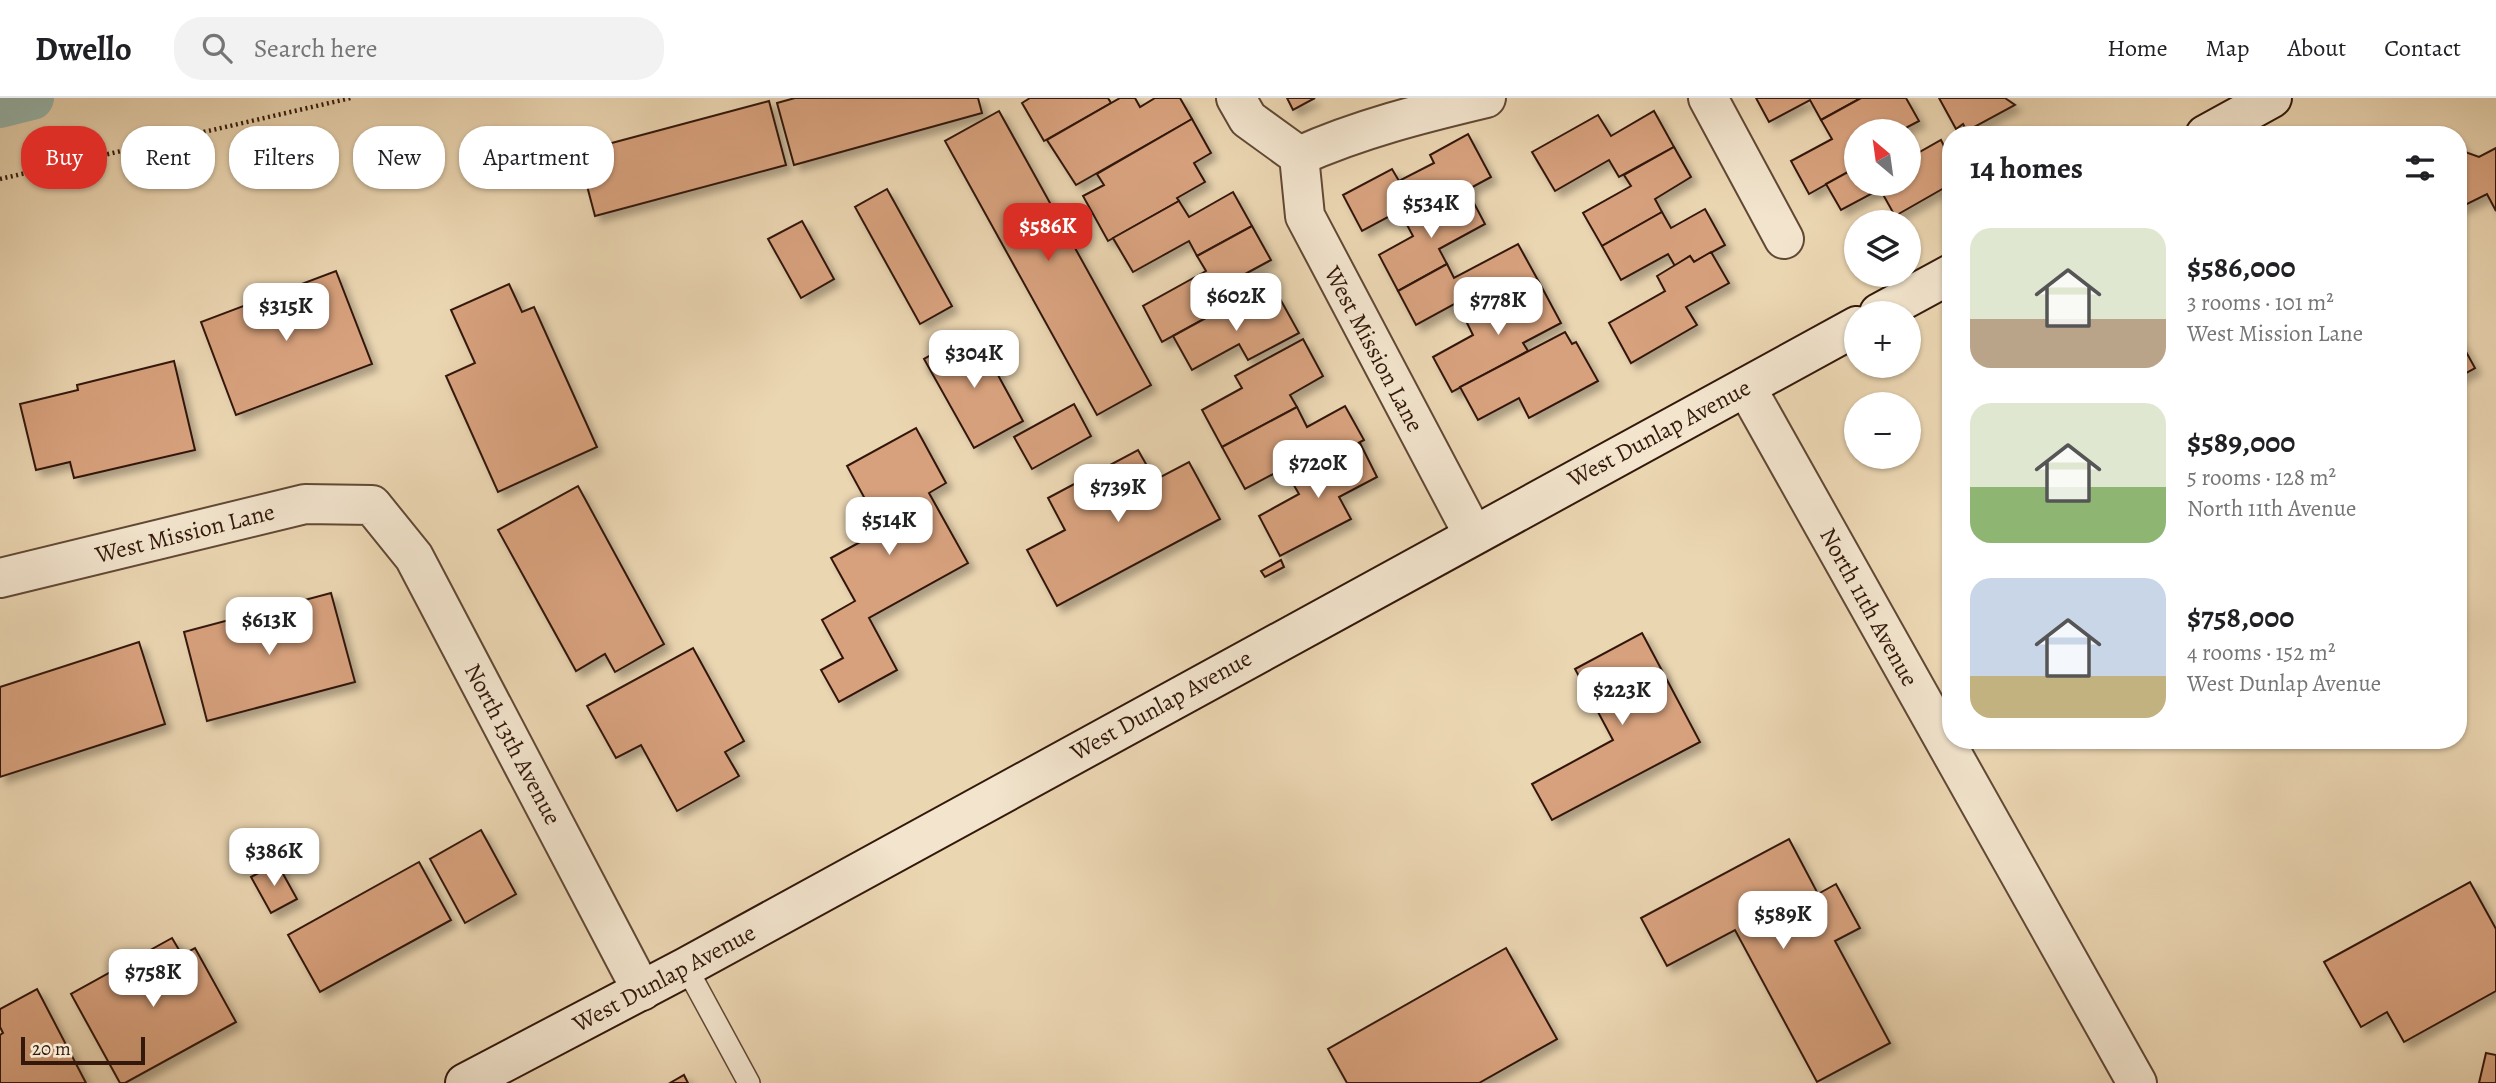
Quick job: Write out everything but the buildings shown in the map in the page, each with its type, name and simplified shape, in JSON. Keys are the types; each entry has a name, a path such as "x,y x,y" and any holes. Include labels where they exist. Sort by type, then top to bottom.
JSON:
{"street":[{"path":"1236,98 1248,119 1299,156 1329,142 1486,98"},
{"path":"1707,98 1784,239"},
{"path":"2221,126 2272,98"},
{"name":"West Mission Lane","path":"1299,156 1304,216 1473,534"},
{"path":"1901,301 1942,279"},
{"name":"West Dunlap Avenue","path":"465,1083 686,967 1844,333"},
{"name":"North 11th Avenue","path":"1746,387 1942,736"},
{"name":"West Mission Lane","path":"0,578 305,504 372,505"},
{"name":"North 13th Avenue","path":"372,505 414,557 642,990"},
{"name":"North 11th Avenue","path":"1949,749 2137,1083"}],"lane":[{"path":"686,967 749,1083"}],"path":[{"path":"0,179 351,98"}],"waterway":[{"path":"0,106 32,98"}]}
